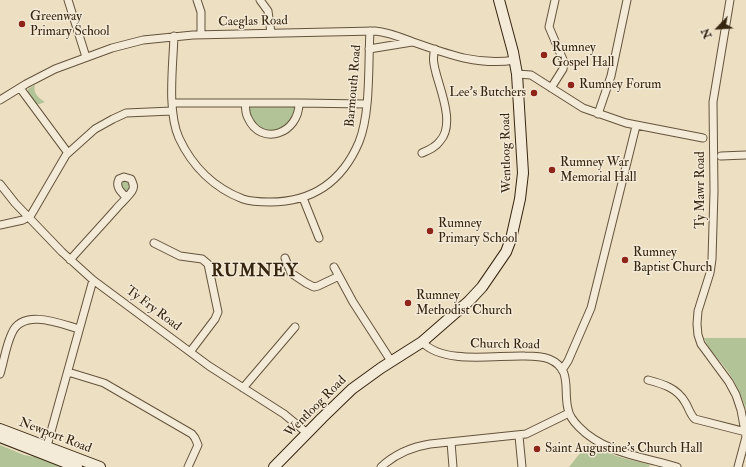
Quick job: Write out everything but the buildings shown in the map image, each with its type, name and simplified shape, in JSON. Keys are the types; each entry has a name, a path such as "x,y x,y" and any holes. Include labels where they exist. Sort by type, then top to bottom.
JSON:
{"main road":[{"name":"Wentloog Road","path":"274,467 352,389 392,360 422,342 477,293 501,261 509,245 523,183 517,74 499,0"},
{"name":"Newport Road","path":"0,429 100,467"},
{"name":"Newport Road","path":"0,437 77,467"}],"street":[{"path":"68,0 86,57"},
{"path":"197,0 200,12 201,35"},
{"path":"260,0 268,11 271,33"},
{"path":"551,88 563,69 564,62 563,56 550,30 555,0"},
{"path":"598,114 611,76 627,0"},
{"name":"Ty Mawr Road","path":"730,0 714,95 714,191 711,266 698,311 697,330 701,344 729,382 736,395 741,410 746,432 746,441 738,467"},
{"name":"Caeglas Road","path":"0,100 44,74 86,57 134,42 174,36 370,31 388,33 457,56 478,61 497,63 514,60"},
{"name":"Barmouth Road","path":"174,36 172,103 173,120 180,138 193,161 206,177 221,188 243,199 256,202 278,202 303,198 324,188 336,177 355,150 361,135 365,118 370,31"},
{"path":"369,49 413,42"},
{"path":"422,153 441,141 447,128 447,117 433,59 435,49"},
{"path":"517,74 531,75 578,104 598,114 636,126 703,138"},
{"path":"20,88 68,153"},
{"path":"172,103 366,104"},
{"path":"245,103 247,116 251,124 260,131 273,134 284,132 292,125 298,114 299,104"},
{"path":"0,225 23,220 29,217 68,153 90,133 126,113 172,111"},
{"path":"636,126 591,308 568,361 562,370 566,381 566,400 569,413 579,427 589,437 618,451 677,467"},
{"path":"722,156 746,155"},
{"name":"Ty Fry Road","path":"0,184 70,260 93,280 222,375 284,414 307,434"},
{"path":"70,260 126,198"},
{"path":"303,198 319,238"},
{"path":"154,243 180,256 202,259 208,264 218,312 215,319 190,352"},
{"path":"285,258 291,273 314,287 339,276"},
{"path":"334,267 354,302 392,360"},
{"path":"47,446 93,280"},
{"path":"0,374 12,332 19,324 30,320 42,319 79,329"},
{"path":"243,388 295,327"},
{"name":"Church Road","path":"422,342 434,351 462,357 544,357 553,360 562,370"},
{"path":"68,372 104,383 192,434 198,445 189,466"},
{"path":"648,380 666,385 676,392 685,402 692,417 695,419 746,432"},
{"path":"381,467 398,454 411,448 430,444 519,436 531,433 569,413"},
{"path":"519,436 522,467"},
{"path":"451,442 453,467"}],"green space":[{"path":"35,85 34,88 36,93 45,102 37,105 28,92 28,89"},
{"path":"249,107 295,107 292,117 286,125 271,131 256,125 251,117"},
{"path":"124,179 130,182 128,191 122,189 120,182"},
{"path":"704,338 746,338 746,409 732,378"},
{"path":"588,443 589,445 592,444 616,456 650,465 649,467 569,467"},
{"path":"0,445 24,455 35,457 61,467 0,467"}],"place":[{"name":"Greenway Primary School","path":"22,24"},
{"name":"Rumney Gospel Hall","path":"544,55"},
{"name":"Rumney Forum","path":"571,85"},
{"name":"Lee's Butchers","path":"534,93"},
{"name":"Rumney War Memorial Hall","path":"552,170"},
{"name":"Rumney Primary School","path":"430,231"},
{"name":"Rumney Baptist Church","path":"625,260"},
{"name":"Rumney Methodist Church","path":"408,303"},
{"name":"Saint Augustine's Church Hall","path":"537,449"}],"district":[{"name":"RUMNEY","path":"255,272"}]}
